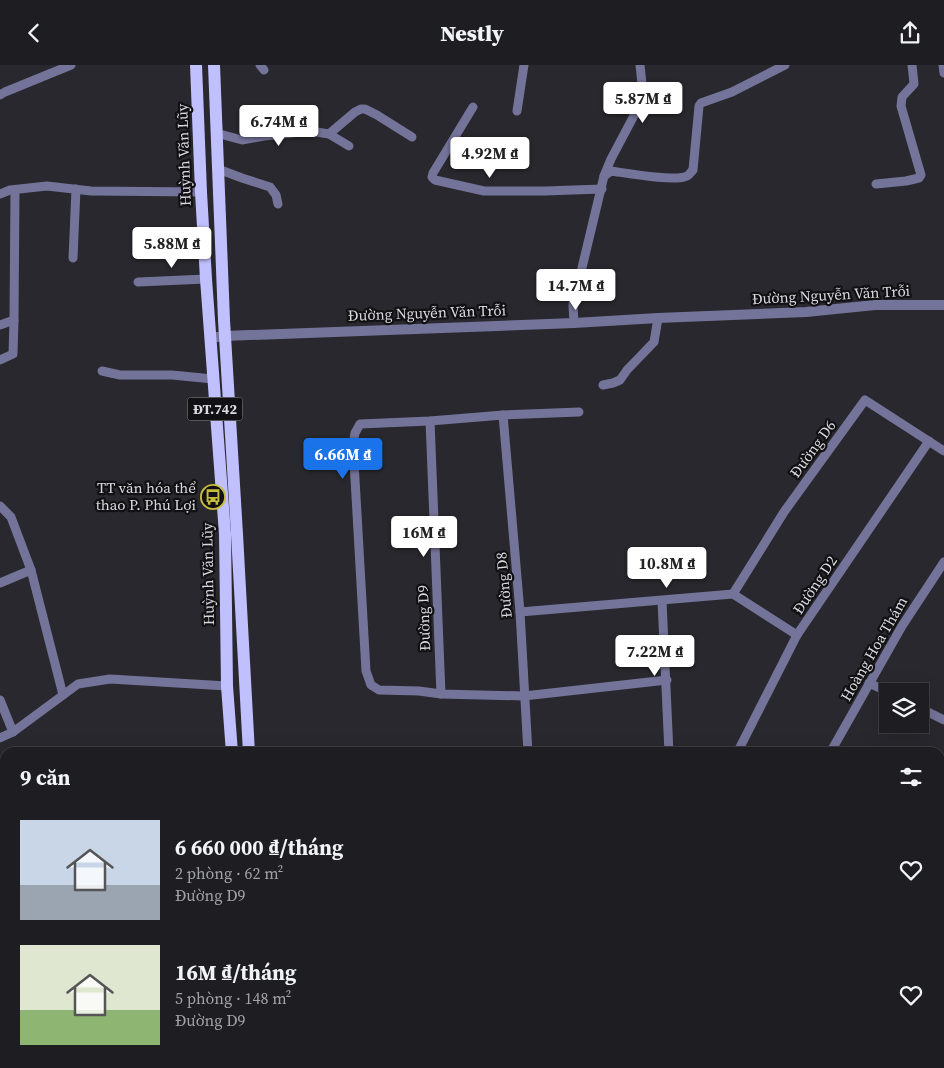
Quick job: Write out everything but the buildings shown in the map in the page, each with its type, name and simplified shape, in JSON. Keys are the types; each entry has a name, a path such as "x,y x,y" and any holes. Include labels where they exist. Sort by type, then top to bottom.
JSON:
{"main road":[{"name":"Huỳnh Văn Lũy","path":"196,65 206,279 225,534 227,687 232,747"},
{"name":"Huỳnh Văn Lũy","path":"214,65 225,336 249,747"}],"street":[{"path":"0,95 71,65"},
{"path":"517,111 524,65"},
{"path":"574,323 574,289 604,176 638,108 642,84 640,65"},
{"path":"604,176 611,171 677,178 687,176 693,170 699,106 701,103 732,92 785,65"},
{"path":"876,185 906,181 919,178 921,175 901,106 902,97 914,84 912,65"},
{"path":"943,65 944,73"},
{"path":"473,107 433,173 432,179 484,191 602,189"},
{"path":"329,134 355,112 365,109 412,137"},
{"path":"216,133 242,140 310,131 329,134 349,145"},
{"path":"218,169 242,179 270,187 276,195 278,204"},
{"path":"0,193 10,190 47,187 91,191 201,192"},
{"path":"73,258 76,189"},
{"path":"0,360 13,354 15,190"},
{"path":"138,282 206,279"},
{"name":"Đường Nguyễn Văn Trỗi","path":"210,338 806,312 876,305 944,305"},
{"path":"603,385 620,380 654,342 658,318"},
{"path":"0,325 14,320"},
{"path":"102,371 120,375 172,375 213,379"},
{"name":"Đường D6","path":"733,594 784,512 865,400 944,451"},
{"path":"579,412 360,424 355,433 353,444 366,671 371,685 379,690 419,691 441,694 524,696 667,680"},
{"name":"Đường D8","path":"503,415 520,612 528,747"},
{"name":"Đường D9","path":"430,421 441,694"},
{"name":"Đường D2","path":"739,747 797,635 929,441"},
{"path":"0,506 11,517 31,570 63,695"},
{"name":"Hoàng Hoa Thám","path":"833,747 902,626 944,562"},
{"path":"0,583 31,570"},
{"path":"520,612 733,594 797,635"},
{"path":"662,601 669,747"},
{"path":"0,738 13,732 78,684 110,679 227,687"},
{"path":"869,683 879,688"},
{"path":"0,700 13,732"},
{"path":"929,712 944,720"}],"place":[{"name":"TT văn hóa thể thao P. Phú Lợi","path":"213,497"}]}
